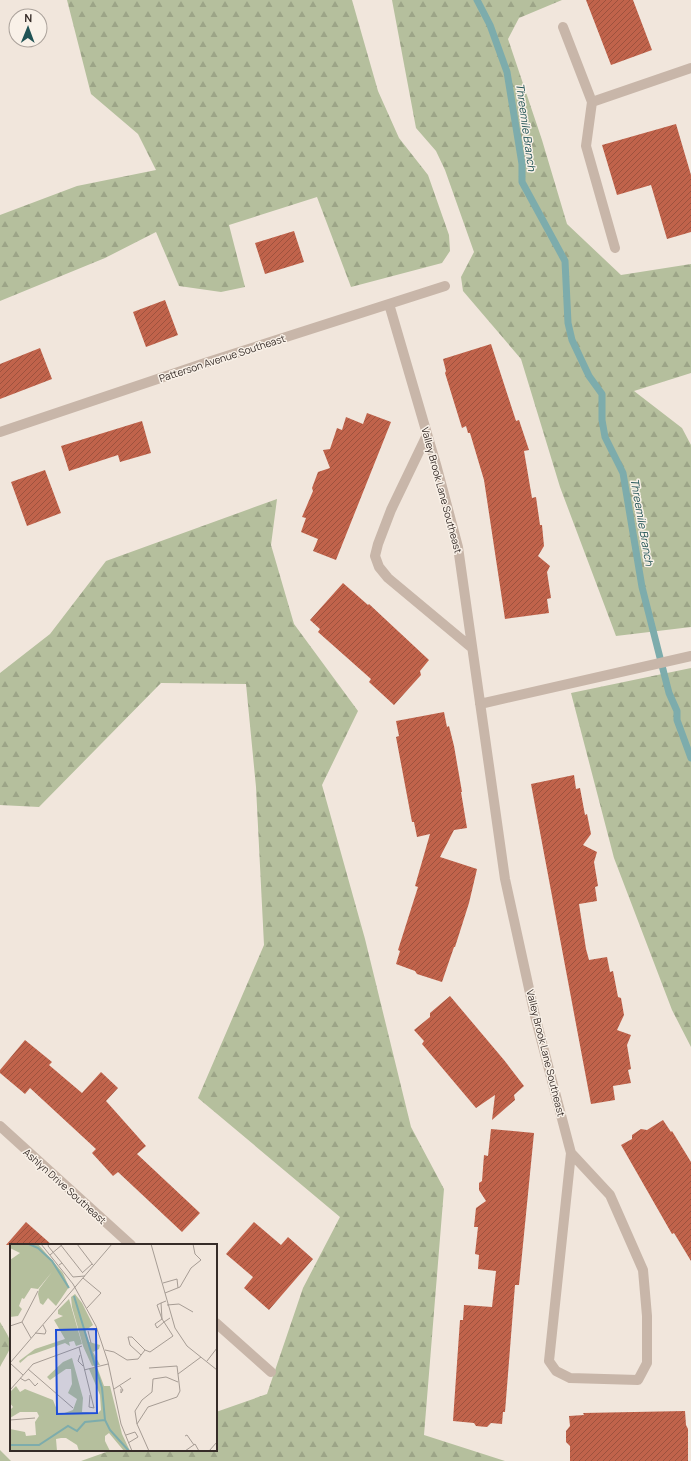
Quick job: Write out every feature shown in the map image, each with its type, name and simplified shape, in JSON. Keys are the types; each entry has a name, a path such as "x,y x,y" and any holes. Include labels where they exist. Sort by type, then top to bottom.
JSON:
{"street":[{"path":"563,27 592,102 586,146 615,248"},
{"path":"592,102 691,68"},
{"name":"Patterson Avenue Southeast","path":"0,432 205,363 445,286"},
{"name":"Valley Brook Lane Southeast","path":"389,304 458,547 505,879 535,1016 571,1153 549,1361 556,1371 570,1378 638,1380 648,1363 647,1316 643,1270 610,1195 571,1153"},
{"path":"427,435 391,510 375,556 379,567 388,578 472,648"},
{"path":"480,704 691,656"},
{"name":"Ashlyn Drive Southeast","path":"0,1126 130,1244"},
{"path":"217,1324 271,1372"}],"green space":[{"path":"67,0 352,0 378,91 399,138 428,175 449,235 450,251 442,263 351,287 317,197 229,225 245,287 221,292 179,286 156,232 105,258 0,301 0,215 77,186 156,170 138,134 91,94"},
{"path":"392,0 562,0 519,18 508,39 542,140 567,224 621,275 691,264 691,373 634,391 682,428 691,445 691,627 616,636 560,487 521,359 463,291 461,277 474,252 445,170 436,151 416,128"},
{"path":"277,499 271,545 294,624 358,711 322,785 365,939 411,1127 444,1189 424,1435 505,1461 81,1461 109,1451 217,1451 217,1412 267,1394 303,1288 340,1217 198,1098 264,945 256,787 246,684 161,683 39,807 0,805 0,673 50,634 106,561"},
{"path":"691,668 691,1047 672,1010 614,858 571,693"},
{"path":"0,1322 10,1341 10,1349 0,1367"},
{"path":"0,1450 11,1461 0,1461"}],"building":[{"path":"586,0 633,0 652,50 611,65"},
{"path":"676,124 691,175 691,232 667,239 651,185 617,195 602,145"},
{"path":"294,231 304,262 265,274 255,243"},
{"path":"165,300 178,335 146,347 133,312"},
{"path":"491,344 516,421 519,420 529,450 524,451 532,498 536,497 540,525 542,525 544,546 538,556 550,566 547,572 551,598 547,599 549,613 505,619 484,480 470,433 468,433 466,426 462,428 445,373 446,371 443,359"},
{"path":"40,348 52,379 0,399 0,364"},
{"path":"367,413 391,422 336,560 313,551 318,539 301,532 306,518 302,517 313,491 312,488 318,472 330,468 323,450 330,449 337,428 342,430 346,417 363,424"},
{"path":"142,421 151,453 120,462 118,455 69,471 61,446"},
{"path":"45,470 61,513 27,526 11,482"},
{"path":"343,583 368,605 369,604 429,660 420,671 421,675 394,705 369,682 371,679 318,632 320,629 310,620"},
{"path":"444,712 447,727 449,726 454,746 467,828 454,830 440,857 477,869 469,903 442,982 417,974 415,971 396,964 400,951 398,950 418,887 415,886 430,834 417,837 414,822 412,822 396,737 399,736 396,721"},
{"path":"574,775 576,789 580,788 585,815 587,814 591,834 583,845 597,852 594,862 598,886 595,887 597,901 579,904 586,949 589,960 607,957 610,972 613,971 618,997 621,998 624,1015 617,1030 631,1035 627,1045 631,1069 628,1070 631,1083 613,1086 615,1100 591,1104 531,784"},
{"path":"450,996 524,1086 514,1095 515,1100 492,1120 495,1095 476,1108 422,1044 424,1041 414,1030 430,1017 430,1013"},
{"path":"25,1040 52,1062 49,1065 82,1093 101,1072 118,1088 106,1101 146,1146 137,1154 200,1213 182,1232 118,1172 113,1176 92,1153 96,1149 30,1088 25,1094 0,1073 0,1070"},
{"path":"663,1120 671,1132 672,1131 691,1162 691,1261 674,1233 672,1234 621,1145 632,1139 632,1135 641,1129 647,1130"},
{"path":"491,1129 534,1133 519,1285 515,1285 505,1412 503,1412 502,1424 491,1423 487,1427 476,1426 474,1423 453,1421 460,1320 463,1320 464,1305 492,1307 496,1271 478,1269 479,1255 475,1254 478,1227 474,1227 476,1208 486,1201 479,1190 479,1183 482,1181 484,1155 488,1156"},
{"path":"26,1222 51,1244 10,1244 6,1245"},
{"path":"254,1222 281,1245 288,1237 313,1259 269,1310 244,1288 253,1277 226,1254"},
{"path":"685,1411 686,1425 688,1429 688,1461 570,1461 570,1446 566,1442 566,1431 570,1426 569,1416 584,1415 583,1413"}],"waterway":[{"name":"Threemile Branch","path":"477,0 490,25 507,72 522,164 522,182 565,261 568,323 572,340 589,376 602,394 602,420 605,437 623,473 642,587 669,693 677,711 677,720 691,758"}]}
